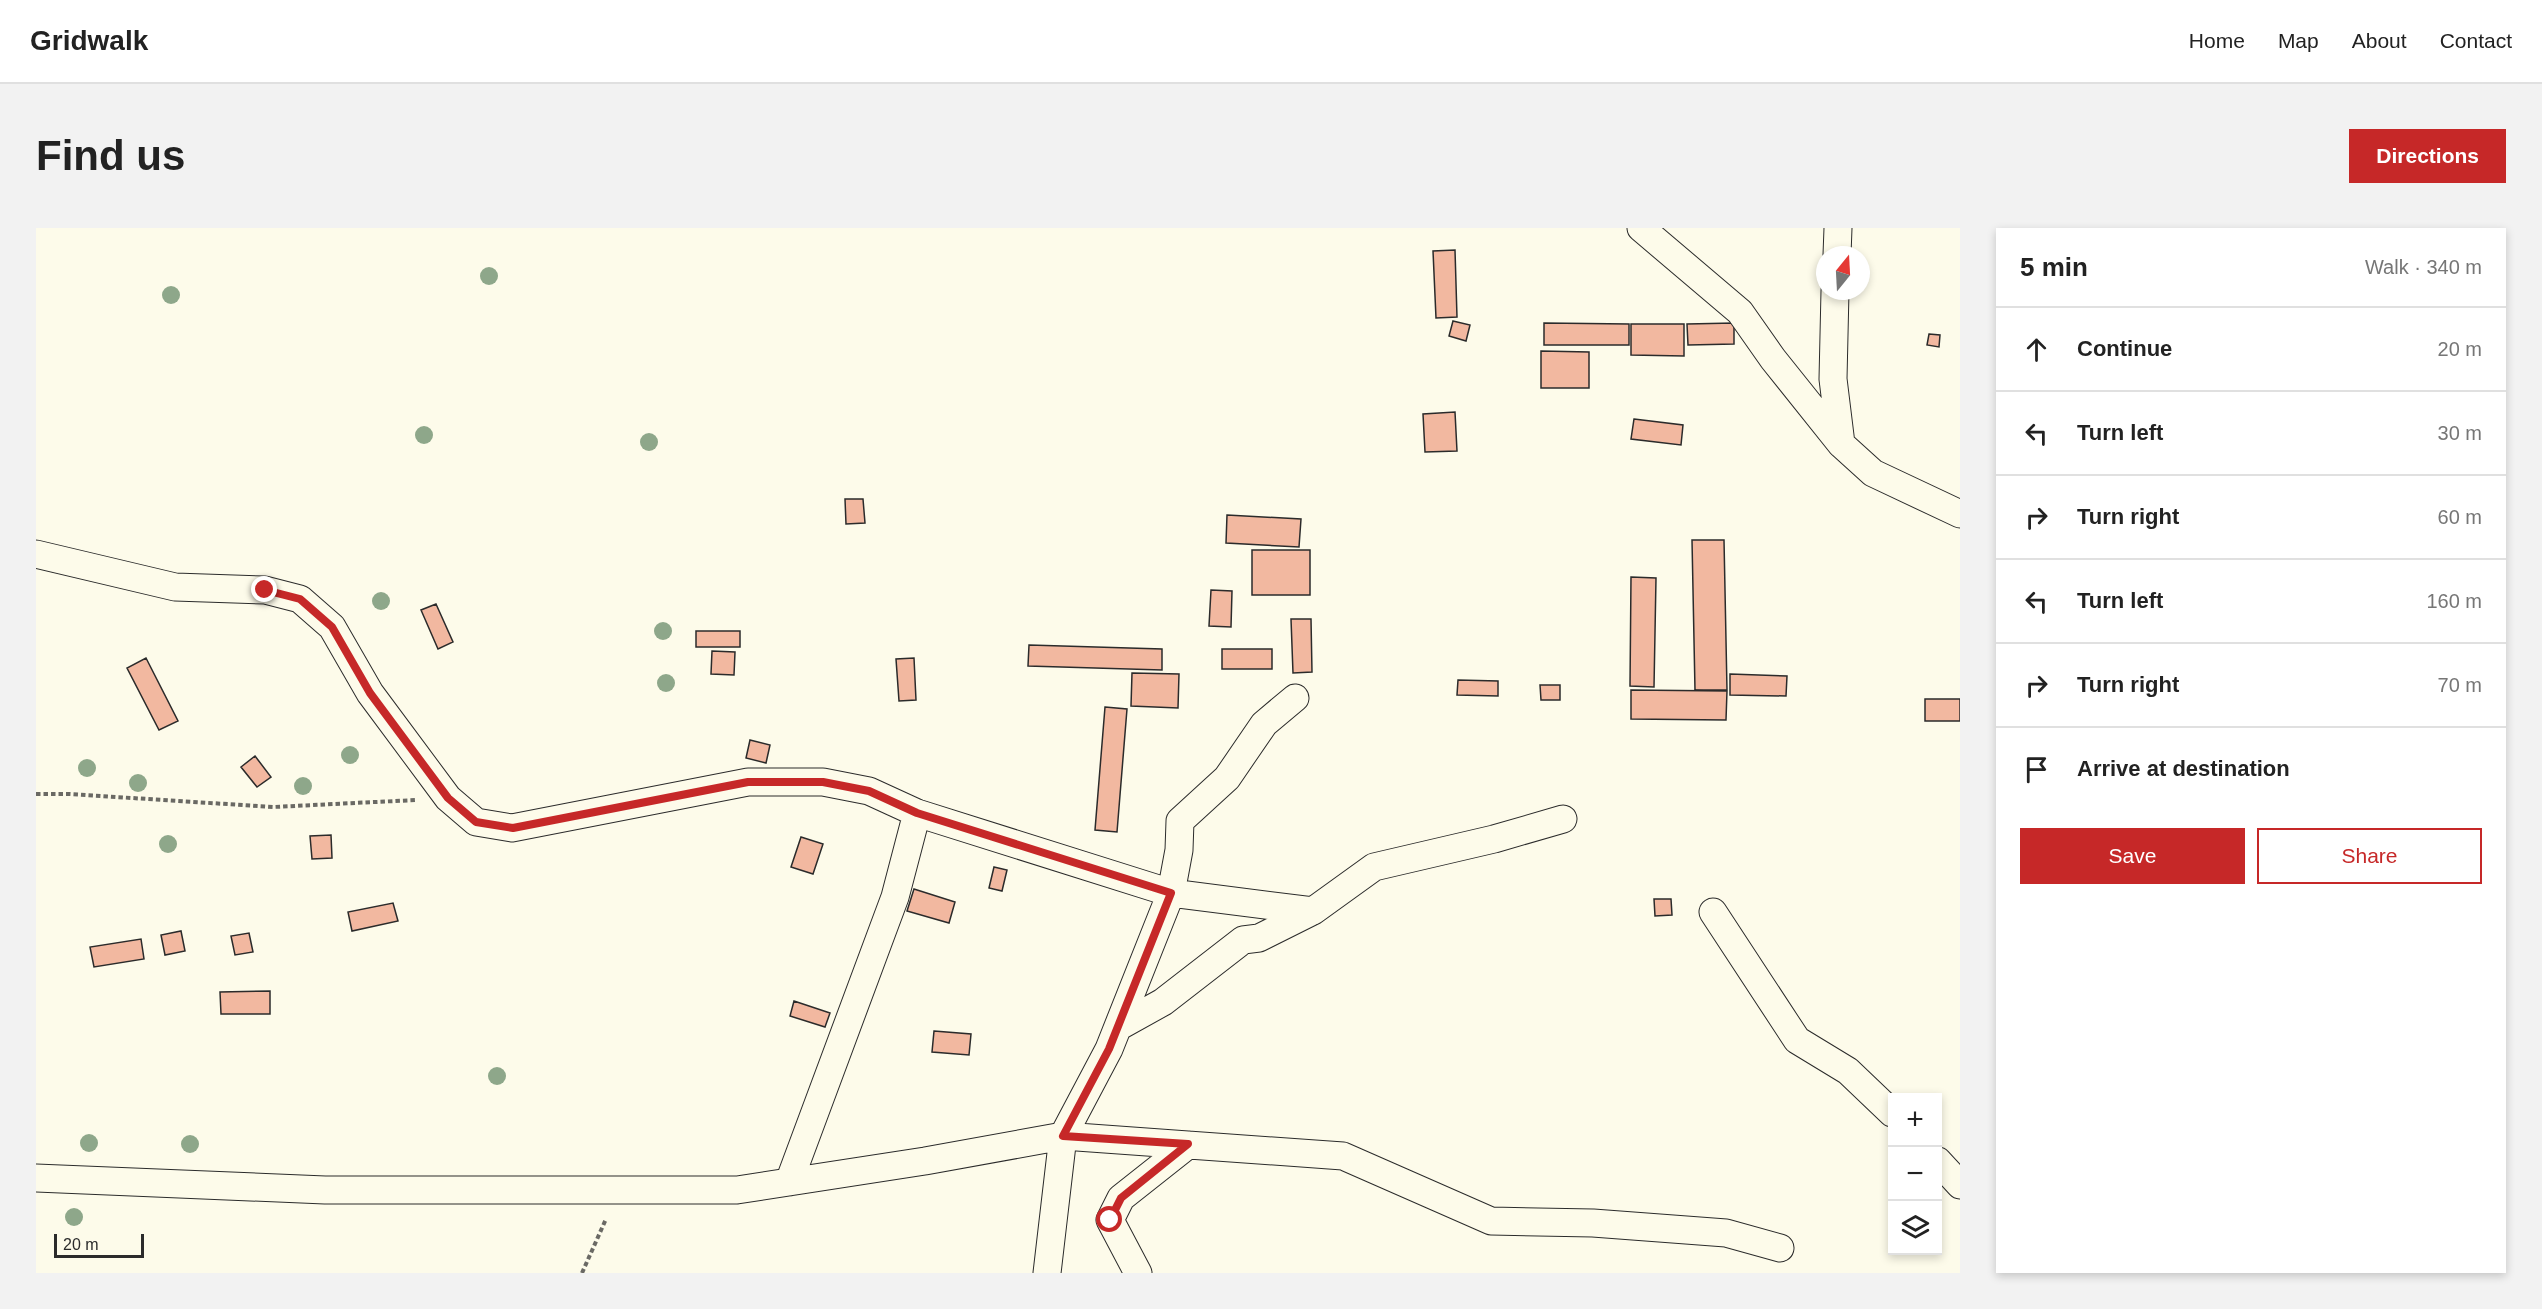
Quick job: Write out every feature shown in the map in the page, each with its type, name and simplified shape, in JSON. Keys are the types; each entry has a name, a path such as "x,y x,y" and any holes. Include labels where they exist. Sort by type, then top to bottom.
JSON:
{"street":[{"path":"1641,228 1740,312 1773,359 1841,444 1873,473 1960,514"},
{"path":"1837,246 1838,228"},
{"path":"1835,300 1833,379 1841,444"},
{"path":"36,554 176,587 265,590 300,599 332,627 370,693 448,798 476,822 513,828 748,782 823,782 869,791 917,813 1171,893 1313,911"},
{"path":"1047,1273 1063,1136 1109,1049 1171,893 1179,850 1180,821 1227,778 1264,724 1295,698"},
{"path":"789,1182 895,897 917,813"},
{"path":"1118,1027 1163,1002 1243,940 1259,938 1313,911 1374,867 1494,839 1563,819"},
{"path":"1713,912 1797,1041 1848,1071 1888,1108"},
{"path":"36,1178 325,1190 737,1190 1063,1136 1343,1156 1491,1221 1593,1223 1726,1233 1780,1248"},
{"path":"1138,1273 1110,1220 1121,1198 1188,1144"},
{"path":"1942,1165 1960,1185"}],"path":[{"path":"36,794 273,807 448,798"},
{"path":"582,1273 619,1190"}],"building":[{"path":"1455,250 1457,317 1436,318 1433,251"},
{"path":"1453,321 1470,325 1466,341 1449,336"},
{"path":"1544,323 1629,324 1629,345 1544,345"},
{"path":"1734,323 1734,344 1688,345 1687,324"},
{"path":"1631,324 1684,324 1684,356 1631,355"},
{"path":"1929,334 1940,335 1939,347 1927,345"},
{"path":"1541,351 1589,352 1589,388 1541,388"},
{"path":"1455,412 1457,451 1425,452 1423,414"},
{"path":"1634,419 1683,425 1681,445 1631,439"},
{"path":"845,499 863,499 865,523 846,524"},
{"path":"1227,515 1301,519 1299,547 1226,543"},
{"path":"1692,540 1724,540 1727,690 1695,690"},
{"path":"1252,550 1310,550 1310,595 1252,595"},
{"path":"1631,577 1656,578 1654,687 1630,686"},
{"path":"1211,590 1232,591 1231,627 1209,626"},
{"path":"436,604 453,642 438,649 421,610"},
{"path":"1291,619 1311,619 1312,672 1293,673"},
{"path":"696,631 740,631 740,647 696,647"},
{"path":"1029,645 1162,649 1162,670 1028,666"},
{"path":"1222,649 1272,649 1272,669 1222,669"},
{"path":"712,651 735,652 734,675 711,674"},
{"path":"146,658 178,721 159,730 127,668"},
{"path":"914,658 916,700 899,701 896,659"},
{"path":"1132,673 1179,674 1178,708 1131,706"},
{"path":"1730,674 1787,676 1786,696 1730,695"},
{"path":"1458,680 1498,681 1498,696 1457,695"},
{"path":"1540,685 1560,685 1560,700 1541,700"},
{"path":"1631,690 1727,691 1726,720 1631,719"},
{"path":"1925,699 1960,699 1960,721 1925,721"},
{"path":"1105,707 1127,709 1117,832 1095,830"},
{"path":"750,740 770,745 766,763 746,758"},
{"path":"255,756 271,777 257,787 241,767"},
{"path":"331,835 332,858 312,859 310,836"},
{"path":"801,837 823,844 813,874 791,867"},
{"path":"994,867 1007,870 1002,891 989,888"},
{"path":"914,889 955,902 949,923 907,911"},
{"path":"1654,899 1671,899 1672,915 1655,916"},
{"path":"393,903 398,921 352,931 348,912"},
{"path":"181,931 185,951 165,955 161,935"},
{"path":"249,933 253,952 235,955 231,936"},
{"path":"141,939 144,959 94,967 90,947"},
{"path":"270,991 270,1014 221,1014 220,992"},
{"path":"794,1001 830,1013 825,1027 790,1016"},
{"path":"934,1031 971,1034 969,1055 932,1052"}],"route":[{"path":"265,590 300,599 332,627 370,693 411,751 448,798 476,822 513,828 748,782 823,782 869,791 917,813 1171,893 1109,1049 1063,1136 1188,1144 1121,1198 1110,1220"}]}
